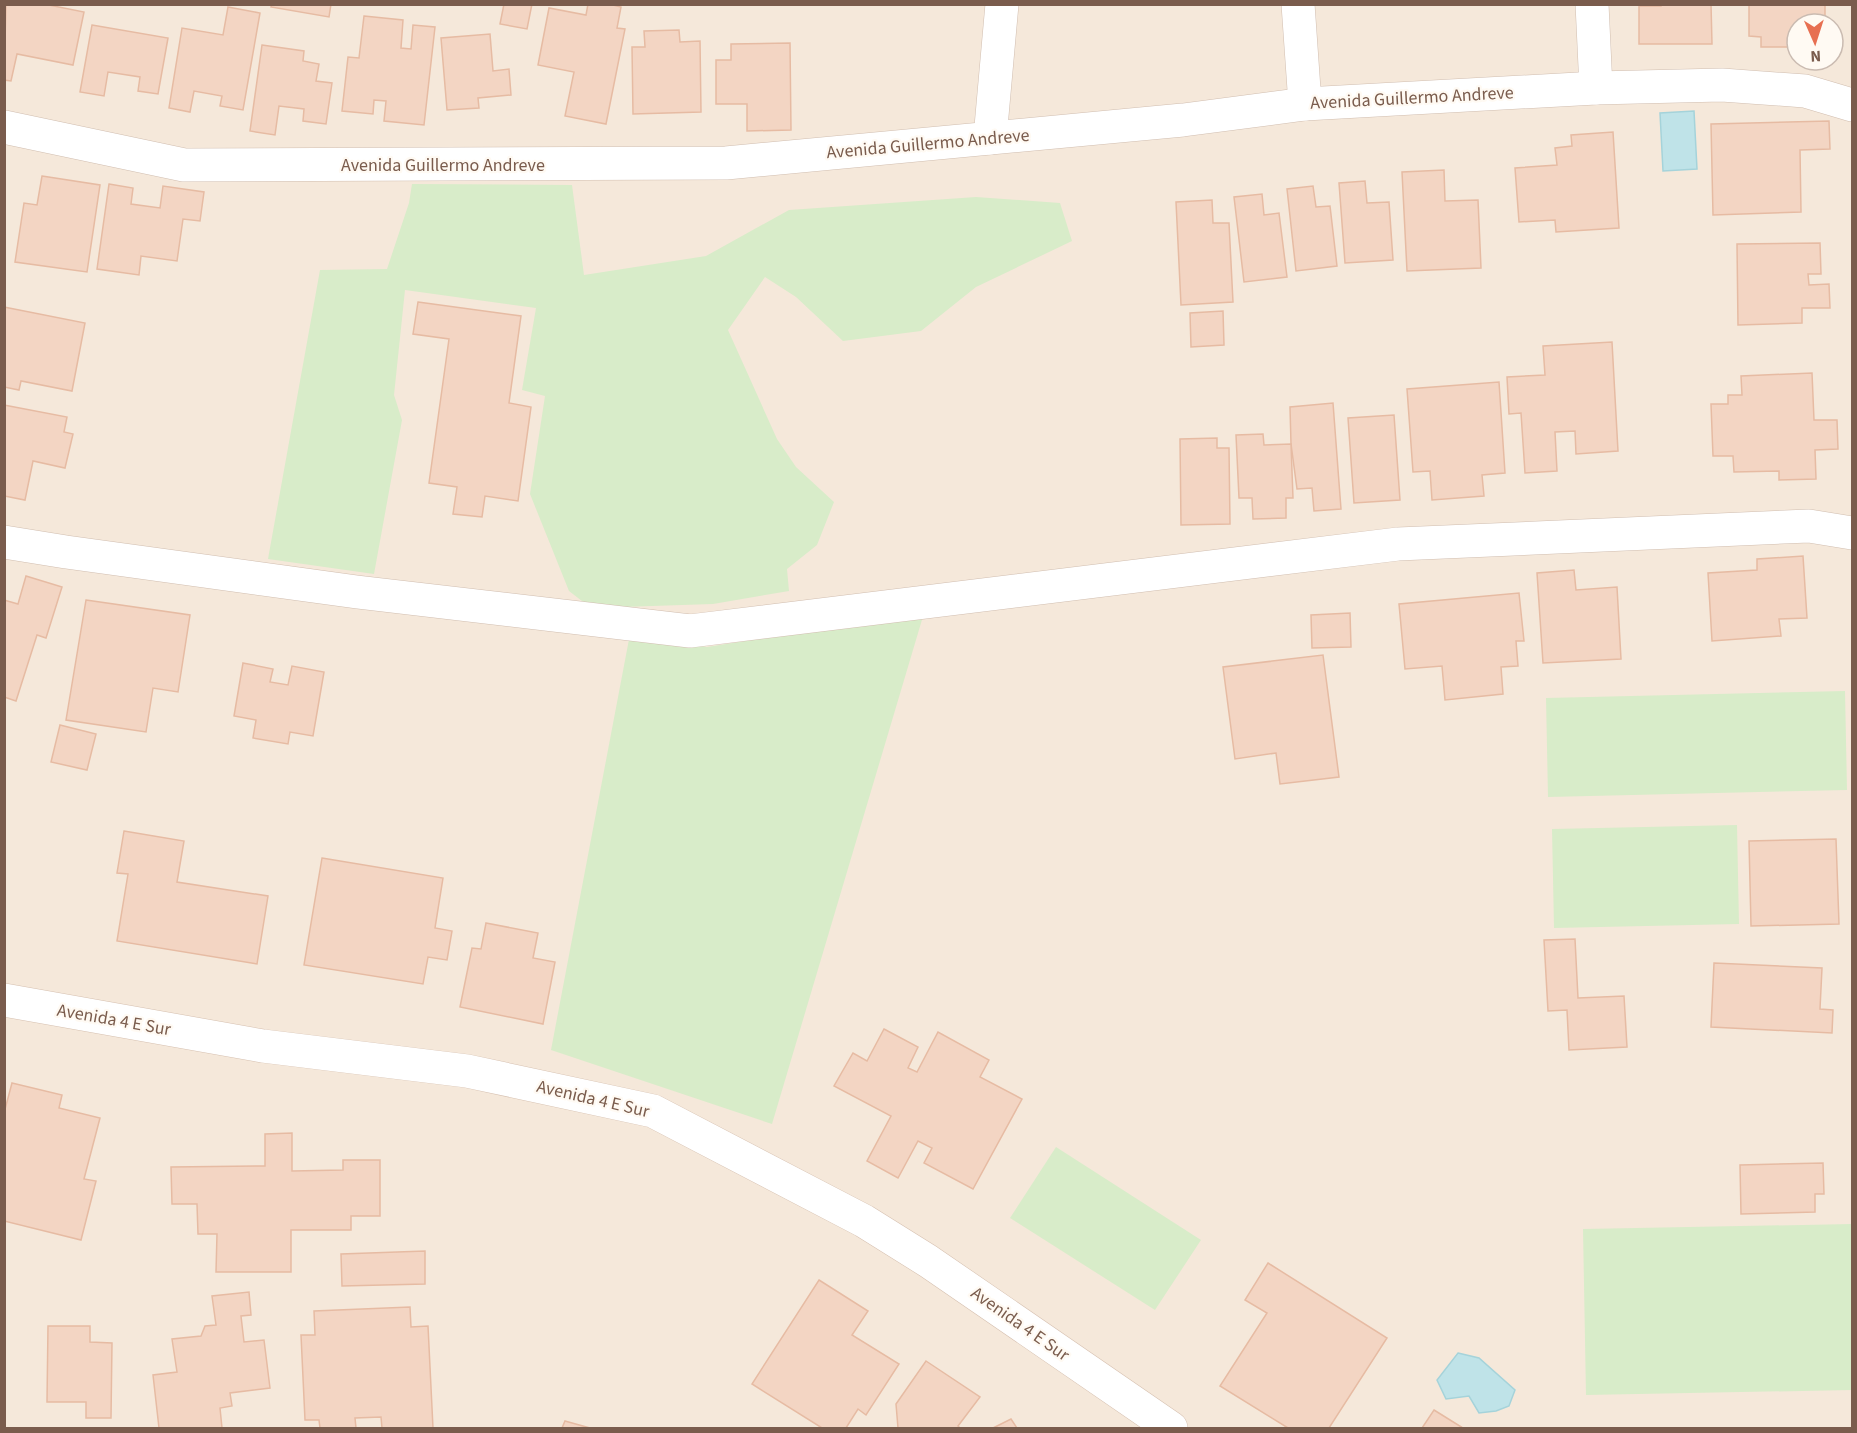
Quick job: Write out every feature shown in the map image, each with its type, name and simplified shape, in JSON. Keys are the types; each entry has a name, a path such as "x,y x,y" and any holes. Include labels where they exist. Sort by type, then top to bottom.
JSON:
{"street":[{"path":"990,138 1002,4"},
{"path":"1298,4 1305,104"},
{"path":"1592,4 1596,88"},
{"name":"Avenida Guillermo Andreve","path":"4,127 184,165 726,163 1183,120 1305,104 1596,88 1734,86 1805,91 1852,105"},
{"path":"4,542 357,592 690,631 1398,543 1809,526 1852,533"},
{"name":"Avenida 4 E Sur","path":"4,1000 263,1046 467,1071 653,1111 873,1227 928,1260 1171,1428"}],"shaded area":[{"path":"5,5 1852,5 1852,1428 5,1428"}],"green space":[{"path":"412,184 572,185 584,275 706,256 789,210 976,197 1060,203 1072,241 976,287 921,331 843,341 796,297 765,277 728,330 777,439 796,467 834,502 817,545 787,569 789,591 713,604 591,608 569,591 530,494 545,396 522,390 536,308 405,290 394,395 402,420 374,574 268,559 320,270 387,269 409,203"},
{"path":"924,613 772,1124 551,1050 630,634 707,647"},
{"path":"1845,691 1847,790 1548,797 1546,698"},
{"path":"1737,825 1739,924 1554,928 1552,829"},
{"path":"1056,1147 1201,1240 1155,1310 1010,1218"},
{"path":"1852,1224 1852,1390 1586,1395 1583,1229"}],"water":[{"path":"1694,111 1697,169 1663,171 1660,113"},
{"path":"1458,1353 1479,1358 1515,1390 1509,1406 1496,1411 1479,1413 1469,1396 1446,1399 1437,1380"}],"building":[{"path":"6,4 44,4 84,12 73,65 17,54 11,81 4,80"},
{"path":"272,4 331,4 329,17 271,7"},
{"path":"504,4 532,4 527,29 500,24"},
{"path":"588,4 609,4 621,7 617,28 625,29 606,124 565,116 574,72 538,65 549,8 586,15"},
{"path":"1661,4 1711,4 1712,44 1639,44 1639,6 1661,6"},
{"path":"1749,4 1825,4 1825,12 1785,12 1785,47 1761,47 1761,37 1749,36"},
{"path":"228,7 260,13 243,110 220,106 222,96 194,91 190,112 169,108 182,28 223,35"},
{"path":"364,16 403,20 401,48 411,49 413,25 435,27 424,125 384,121 386,101 374,100 373,114 342,111 348,57 359,58"},
{"path":"92,25 168,38 158,94 138,91 140,77 108,72 104,96 80,92"},
{"path":"679,30 680,42 700,41 701,112 633,114 632,47 645,47 644,31"},
{"path":"490,34 493,71 509,69 511,95 478,98 479,108 447,110 441,38"},
{"path":"790,43 791,130 747,131 747,104 716,104 716,60 731,60 731,44"},
{"path":"262,45 304,51 303,61 319,64 316,81 332,83 326,124 303,121 304,109 279,106 275,135 250,131"},
{"path":"1829,121 1830,149 1800,150 1801,212 1713,215 1711,124"},
{"path":"1613,132 1619,228 1556,232 1555,220 1519,222 1515,168 1557,165 1555,148 1572,146 1571,135"},
{"path":"1444,170 1445,201 1478,200 1481,268 1407,271 1402,172"},
{"path":"42,176 100,185 87,272 15,262 24,203 37,205"},
{"path":"1365,181 1367,203 1389,202 1393,260 1345,263 1339,183"},
{"path":"109,184 133,188 131,204 160,208 163,186 204,192 200,221 183,219 177,261 141,256 139,275 97,269"},
{"path":"1313,186 1316,207 1330,206 1337,266 1296,271 1287,189"},
{"path":"1262,194 1264,215 1279,213 1287,277 1244,282 1234,197"},
{"path":"1212,200 1213,223 1229,223 1233,302 1181,305 1176,202"},
{"path":"1820,243 1821,274 1808,274 1809,285 1829,284 1830,308 1802,308 1802,323 1738,325 1737,244"},
{"path":"418,302 521,316 509,403 531,407 518,501 485,496 482,517 453,514 457,487 429,483 449,339 413,334"},
{"path":"4,307 85,323 72,391 21,381 19,390 4,387"},
{"path":"1223,311 1224,345 1191,347 1190,313"},
{"path":"1612,342 1618,451 1576,454 1575,431 1555,432 1557,471 1525,473 1521,413 1509,414 1507,377 1545,375 1543,346"},
{"path":"1812,373 1814,420 1837,420 1838,449 1815,450 1816,479 1779,480 1779,471 1734,472 1733,456 1713,456 1711,404 1728,404 1728,395 1742,395 1741,376"},
{"path":"1499,382 1505,473 1482,475 1484,496 1432,500 1430,471 1413,472 1407,389"},
{"path":"1333,403 1341,509 1314,511 1312,488 1297,489 1291,444 1290,407"},
{"path":"4,405 67,417 64,432 73,434 65,468 33,461 25,500 4,496"},
{"path":"1394,415 1400,500 1354,503 1348,418"},
{"path":"1263,434 1264,445 1291,444 1293,498 1286,498 1286,518 1253,519 1252,498 1239,498 1236,435"},
{"path":"1217,438 1217,448 1229,448 1230,524 1181,525 1180,439"},
{"path":"1803,556 1807,618 1779,619 1781,636 1712,641 1708,573 1757,570 1757,559"},
{"path":"1574,570 1576,590 1617,587 1621,659 1543,663 1537,573"},
{"path":"26,576 62,587 46,638 37,635 16,701 4,697 4,600 18,604"},
{"path":"1519,593 1524,641 1516,641 1518,666 1501,667 1503,694 1445,700 1442,666 1405,669 1399,604"},
{"path":"86,600 190,615 178,692 153,688 146,732 66,720"},
{"path":"1350,613 1351,647 1312,648 1311,615"},
{"path":"1323,655 1339,777 1280,784 1276,753 1235,759 1223,667"},
{"path":"243,663 273,669 270,682 288,685 292,666 324,672 313,736 290,732 288,744 253,738 256,720 234,716"},
{"path":"60,725 96,734 87,770 51,762"},
{"path":"124,831 184,841 177,882 268,896 257,964 117,941 128,874 117,873"},
{"path":"1836,839 1839,924 1751,926 1749,841"},
{"path":"322,858 443,878 435,928 452,931 447,960 428,957 423,984 304,965"},
{"path":"486,923 538,933 533,958 555,962 543,1024 460,1007 472,948 481,949"},
{"path":"1575,939 1578,998 1624,996 1627,1047 1569,1050 1567,1010 1548,1011 1544,940"},
{"path":"1714,963 1822,968 1820,1009 1833,1010 1832,1033 1711,1027"},
{"path":"884,1029 918,1047 908,1068 917,1072 938,1032 989,1060 980,1077 1022,1099 973,1189 924,1163 932,1148 918,1141 898,1178 867,1161 891,1116 834,1086 853,1053 867,1061"},
{"path":"12,1083 62,1095 59,1108 100,1118 84,1179 96,1181 81,1240 4,1221 4,1113"},
{"path":"292,1133 292,1171 343,1170 343,1160 380,1160 380,1216 351,1216 351,1230 291,1230 291,1272 216,1272 217,1234 198,1234 197,1204 172,1204 171,1167 265,1166 265,1134"},
{"path":"1823,1163 1824,1194 1815,1194 1815,1212 1741,1214 1740,1165"},
{"path":"425,1251 425,1284 342,1286 341,1254"},
{"path":"1268,1263 1387,1338 1329,1428 1288,1428 1220,1386 1267,1313 1245,1300"},
{"path":"819,1280 868,1311 852,1335 899,1364 866,1415 858,1409 846,1428 822,1428 752,1384"},
{"path":"249,1292 251,1315 241,1316 244,1342 264,1340 270,1388 230,1393 232,1406 220,1408 222,1428 159,1428 153,1375 177,1372 172,1339 201,1336 205,1326 216,1325 212,1296"},
{"path":"410,1307 411,1327 428,1326 433,1428 382,1428 381,1417 355,1418 356,1428 320,1428 319,1420 305,1420 301,1335 315,1335 314,1311"},
{"path":"48,1326 90,1326 90,1342 112,1343 111,1418 86,1418 86,1402 47,1402"},
{"path":"926,1361 980,1397 958,1426 960,1428 898,1428 896,1404"},
{"path":"1434,1410 1463,1428 1422,1428"},
{"path":"1011,1419 1017,1428 993,1428"},
{"path":"565,1421 590,1428 562,1428"}]}
